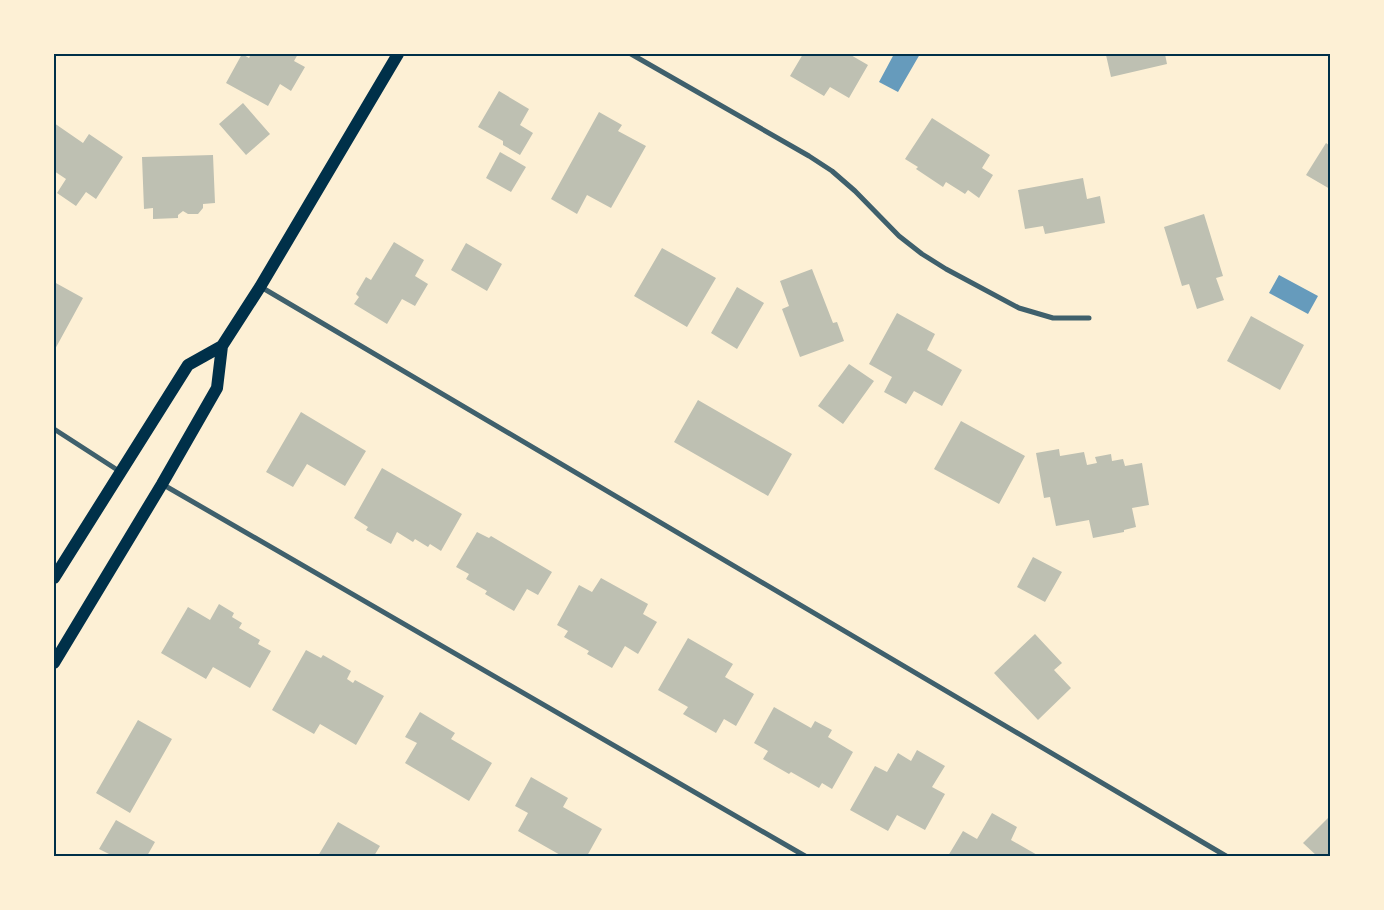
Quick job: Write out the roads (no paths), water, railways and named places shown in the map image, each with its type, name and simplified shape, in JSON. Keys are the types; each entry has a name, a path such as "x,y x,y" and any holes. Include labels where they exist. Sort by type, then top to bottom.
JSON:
{"main road":[{"path":"54,663 162,484 217,388 222,346 260,287 398,54"},
{"path":"54,578 188,365 222,346"}],"street":[{"path":"630,54 832,171 855,191 899,236 922,254 946,269 1019,308 1053,318 1089,318"},
{"path":"260,287 1226,856"},
{"path":"54,429 120,471"},
{"path":"162,484 805,856"}],"water":[{"path":"894,54 920,54 898,92 879,82"},
{"path":"1279,275 1318,296 1308,314 1269,293"}]}
